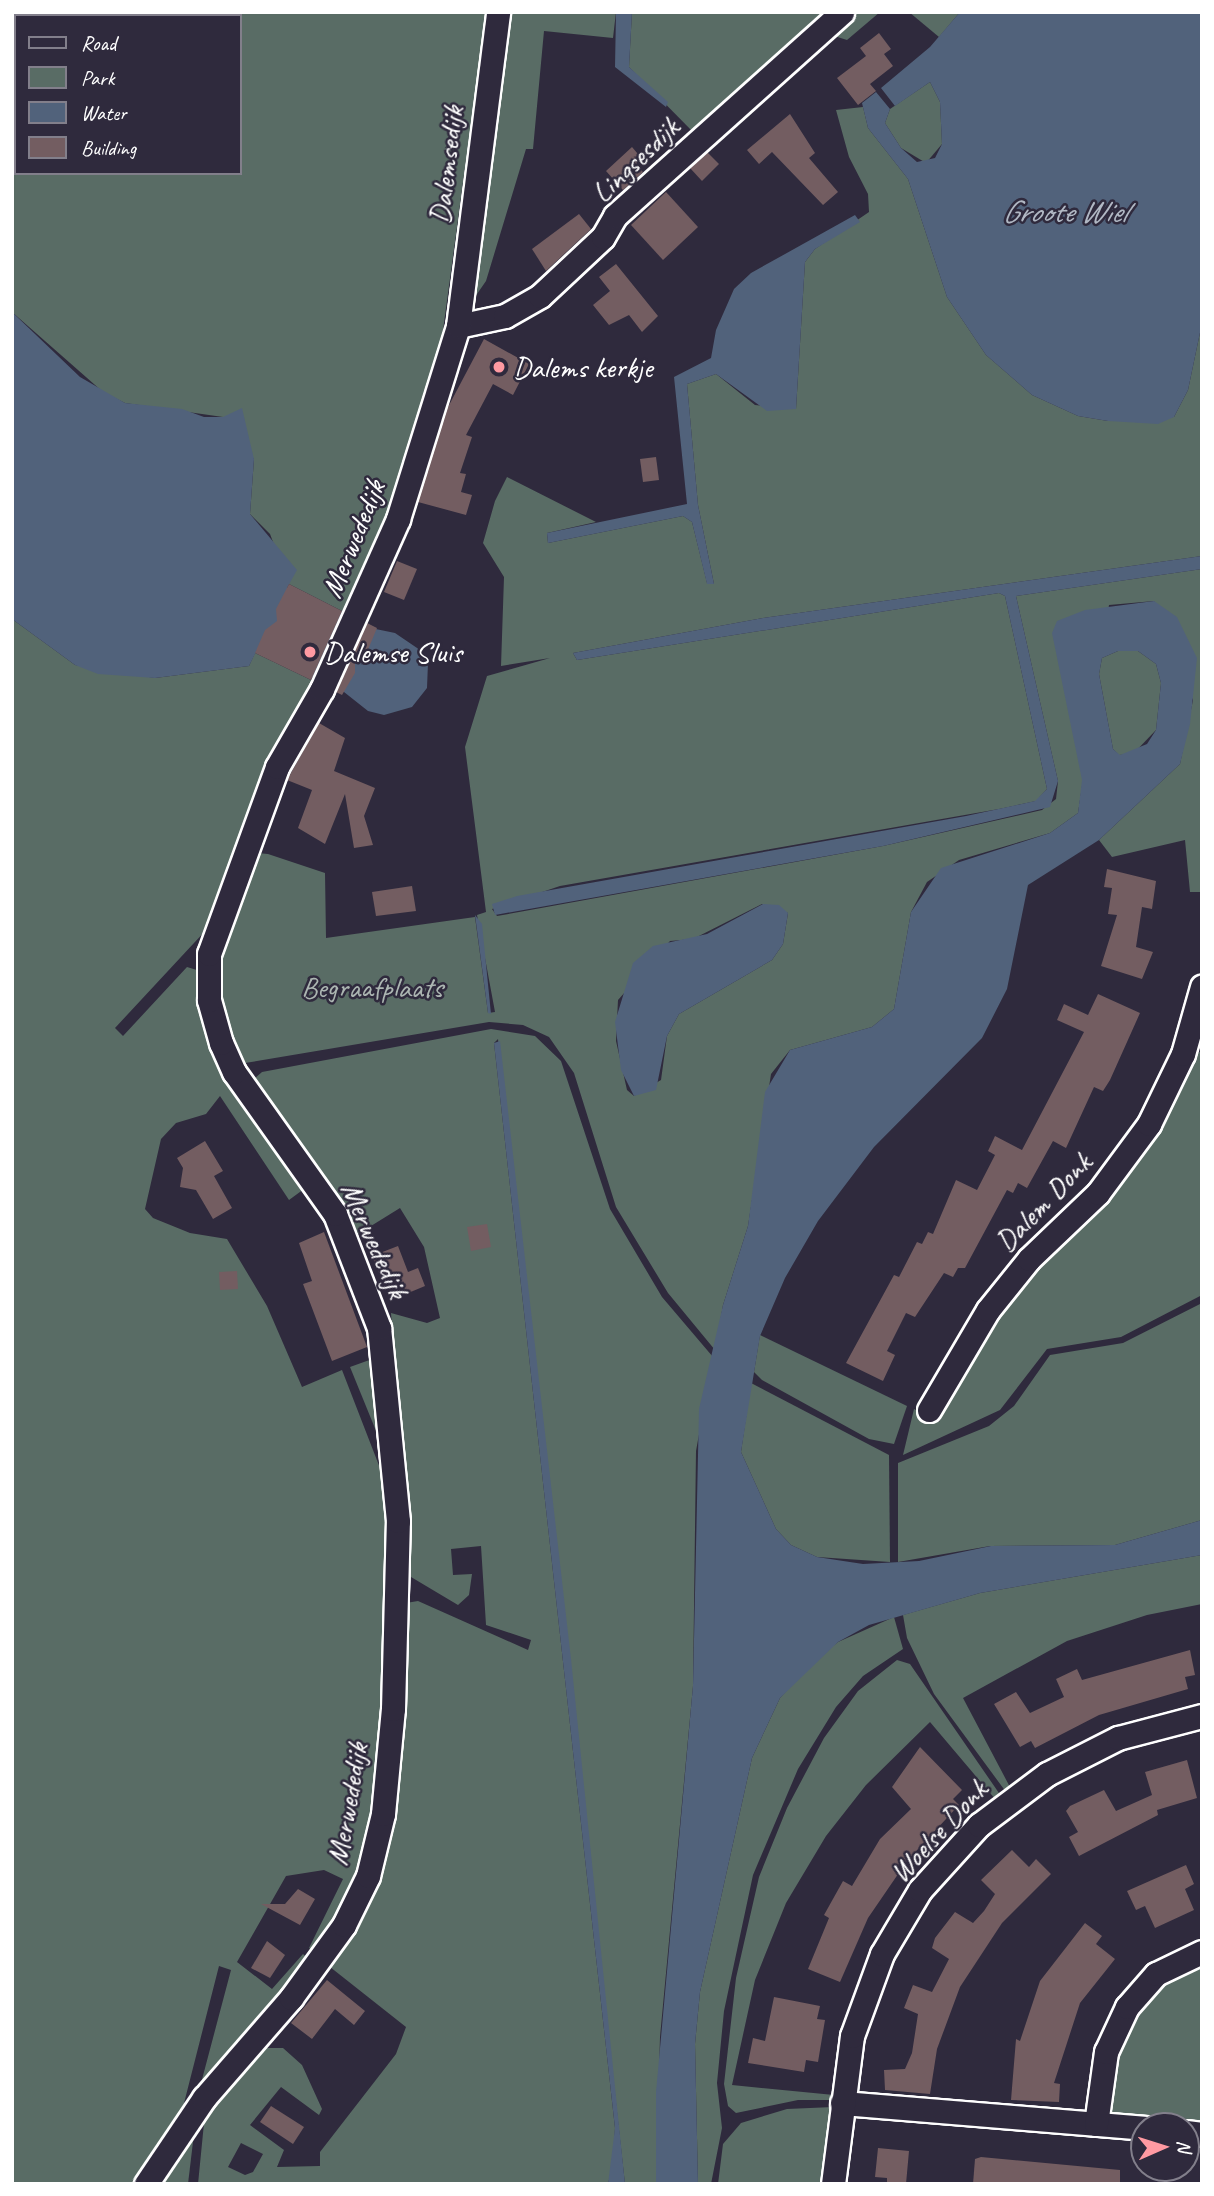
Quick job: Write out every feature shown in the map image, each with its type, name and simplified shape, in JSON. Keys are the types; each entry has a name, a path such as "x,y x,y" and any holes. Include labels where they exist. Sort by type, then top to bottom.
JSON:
{"street":[{"name":"Dalemsedijk","path":"458,326 498,12"},
{"name":"Lingsesdijk","path":"458,326 505,316 540,296 603,237 615,216 842,12"},
{"name":"Merwededijk","path":"146,2184 205,2098 291,1998 344,1925 368,1876 383,1814 393,1709 398,1521 379,1328 335,1214 234,1072 216,1028 208,985 209,954 224,900 277,767 322,690 357,617 398,519 458,326"},
{"name":"Dalem Donk","path":"929,1410 969,1337 1007,1285 1098,1192 1135,1146 1197,1032 1202,987"},
{"name":"Woelse Donk","path":"833,2184 852,2036 882,1954 920,1890 948,1857 1008,1799 1084,1752 1161,1724 1202,1716"},
{"path":"1096,2124 1106,2052 1127,2007 1156,1974 1202,1952"},
{"path":"842,2103 1130,2127"}],"green space":[{"path":"12,12 486,12 441,345 367,576 348,614 289,584 270,534 250,514 254,459 223,417 125,403 103,392 12,312"},
{"path":"502,12 616,12 613,38 544,31 533,149 526,149 486,281 468,307"},
{"path":"632,12 832,12 695,134 629,67"},
{"path":"851,12 880,12 847,40 828,34"},
{"path":"909,12 960,12 939,37"},
{"path":"930,82 940,102 942,144 926,163 901,148 885,123 890,109"},
{"name":"Begraafplaats","path":"863,107 868,128 908,179 947,297 986,355 1032,395 1078,416 1108,421 1174,417 1188,390 1202,323 1202,556 763,618 573,653 577,660 999,593 1005,596 1047,789 1036,801 999,809 560,886 492,909 497,916 883,846 1042,810 1056,799 1058,781 1016,596 1202,569 1202,892 1190,892 1185,840 1112,857 1099,840 1180,764 1193,700 1154,601 1109,605 1078,813 1050,833 959,860 927,882 911,912 894,1009 872,1027 790,1050 771,1074 748,1226 723,1305 715,1350 668,1293 616,1207 574,1073 549,1037 523,1025 489,1022 245,1063 222,1017 217,965 257,853 268,854 325,873 326,938 475,917 488,1013 495,1012 477,915 486,912 465,747 487,676 550,658 501,666 504,577 483,543 495,501 507,477 596,522 547,533 548,543 683,516 692,522 707,583 714,584 698,505 687,384 716,374 755,405 796,409 805,262 815,249 869,212 868,194 849,157 836,110","holes":["762,904 788,913 783,944 772,960 679,1014 667,1036 661,1080 634,1096 627,1090 616,1041 618,1000 670,941 693,939"]},
{"path":"12,619 75,665 155,678 249,666 255,653 313,681 270,765 207,929 115,1028 123,1036 187,967 200,971 205,1015 304,1189 289,1200 220,1096 206,1114 176,1123 161,1139 145,1209 153,1218 190,1233 227,1239 267,1306 302,1387 342,1370 385,1481 389,1601 376,1801 356,1885 317,1953 309,1948 343,1879 324,1870 286,1876 237,1962 272,1989 303,1954 311,1961 200,2087 231,1970 219,1966 181,2115 137,2184 12,2184"},
{"path":"1118,651 1138,651 1156,664 1161,683 1156,730 1133,754 1119,755 1113,749 1099,674 1102,658"},
{"path":"491,1029 535,1036 561,1061 610,1209 662,1297 713,1357 696,1451 693,1686 660,2037 656,2184 625,2184 498,1039 494,1043 615,2128 613,2162 608,2184 198,2184 205,2113 256,2048 283,2048 302,2065 322,2109 319,2115 281,2087 250,2125 284,2150 277,2167 320,2166 320,2152 396,2054 406,2027 325,1963 391,1824 401,1761 406,1603 418,1601 528,1650 531,1640 486,1625 481,1546 451,1549 453,1575 472,1574 469,1595 458,1605 411,1577 391,1313 427,1323 440,1318 424,1247 400,1208 358,1234 254,1079 262,1072","holes":["241,2143 263,2154 253,2172 245,2175 228,2167"]},
{"path":"1202,1051 1202,1295 1121,1337 1047,1349 1000,1410 903,1455 914,1409 939,1422 946,1408 943,1398 975,1342 1191,1056"},
{"path":"1202,1303 1202,1520 1115,1545 990,1546 898,1562 898,1463 989,1426 1014,1406 1050,1355 1123,1343"},
{"path":"760,1335 907,1406 894,1444 869,1439 762,1380 754,1372"},
{"path":"375,1358 383,1448 350,1367"},
{"path":"751,1383 889,1455 890,1562 817,1557 791,1545 776,1529 741,1452"},
{"path":"1202,1555 1202,1604 1147,1615 1067,1641 963,1698 1011,1789 1006,1792 934,1694 907,1638 903,1615 980,1593"},
{"path":"894,1617 903,1649 863,1676 836,1707 798,1769 753,1875 724,2011 717,2083 722,2128 711,2184 698,2184 695,2044 700,1992 752,1758 780,1698 809,1666 838,1642"},
{"path":"897,1660 910,1664 1001,1796 996,1800 930,1722 866,1785 826,1836 786,1903 755,1980 732,2085 834,2095 833,2100 798,2100 736,2113 728,2106 724,2084 736,1978 759,1877 787,1808 824,1738 858,1691"},
{"path":"1202,1962 1202,2126 1200,2112 1130,2112 1130,2120 1110,2113 1106,2094 1112,2055 1132,2013 1165,1982"},
{"path":"833,2107 826,2184 718,2184 723,2144 741,2123 787,2109"},
{"path":"195,2125 188,2184 154,2184"}],"water":[{"path":"616,12 632,12 629,67 668,102 666,107 615,67"},
{"name":"Groote Wiel","path":"960,12 1202,12 1202,323 1188,390 1174,417 1158,424 1108,421 1078,416 1032,395 986,355 947,297 908,179 868,128 862,103 876,92 890,109 885,123 901,148 917,162 935,158 942,144 940,102 930,82 895,106 881,88 930,47"},
{"path":"855,215 860,222 815,249 805,262 796,409 767,411 716,374 687,384 698,505 714,584 707,584 692,522 683,516 548,543 547,533 687,504 674,377 711,358 716,330 734,289 751,273"},
{"path":"12,312 80,377 125,403 182,409 204,417 223,417 242,408 254,459 250,514 297,570 287,588 366,627 395,633 420,650 428,663 427,688 412,707 384,715 368,711 344,692 257,650 249,666 155,678 98,674 75,665 12,619"},
{"path":"1202,556 1202,569 1016,596 1058,781 1050,807 883,846 495,915 492,904 517,896 966,816 1035,801 1047,789 1005,596 999,593 577,660 573,653 763,618"},
{"path":"1154,601 1177,617 1197,658 1190,724 1180,764 1099,840 1028,885 1007,989 982,1038 874,1147 818,1221 785,1278 760,1336 741,1452 776,1529 791,1545 817,1557 863,1564 919,1561 991,1546 1115,1545 1202,1520 1202,1555 980,1593 869,1625 838,1642 780,1698 752,1758 700,1992 695,2044 698,2184 656,2184 656,2092 693,1686 699,1409 723,1305 748,1226 765,1092 790,1050 872,1027 894,1009 911,912 941,868 1050,833 1078,813 1082,780 1052,633 1057,621 1085,610","holes":["1118,651 1138,651 1156,664 1161,683 1156,730 1147,744 1120,755 1113,749 1099,674 1102,658"]},
{"path":"763,904 779,905 788,913 783,944 772,960 679,1014 667,1036 656,1090 634,1096 621,1070 615,1022 633,963 653,946 707,934"},
{"path":"475,915 482,924 491,1014 488,1013"},
{"path":"500,1041 571,1659 625,2184 608,2184 615,2128 494,1043"}],"building":[{"path":"879,33 891,49 884,54 893,66 870,84 876,91 858,105 837,78 866,56 860,48"},
{"path":"790,114 815,153 809,158 838,192 823,205 772,152 759,164 747,150"},
{"path":"632,147 643,160 636,165 643,172 623,190 606,171"},
{"path":"707,152 719,164 702,181 690,168"},
{"path":"666,192 698,227 663,260 631,225"},
{"path":"579,214 591,229 546,271 532,249"},
{"path":"616,264 658,316 642,332 629,315 609,325 593,305 610,291 599,277"},
{"path":"484,339 529,364 513,395 493,384 466,435 472,437 460,473 466,474 461,492 472,495 466,515 418,502 447,409"},
{"path":"656,457 659,480 643,482 640,459"},
{"path":"397,561 417,569 404,600 384,592"},
{"path":"289,584 342,611 311,680 255,653 265,630 277,621 276,609"},
{"path":"367,623 377,628 367,652 355,660 355,673 342,695 336,692"},
{"path":"319,723 345,738 334,771 375,788 364,816 373,845 354,848 345,794 325,844 298,828 312,790 287,780"},
{"path":"1107,869 1156,881 1152,909 1142,907 1136,947 1153,952 1142,979 1101,966 1117,915 1108,914 1112,888 1104,887"},
{"path":"412,886 416,911 376,916 372,892"},
{"path":"1098,994 1140,1013 1110,1080 1103,1091 1094,1087 1066,1148 1053,1141 1027,1188 1018,1183 1013,1193 1007,1190 965,1268 958,1268 953,1277 944,1273 915,1317 906,1313 887,1351 895,1355 883,1381 846,1363 894,1275 899,1277 917,1242 922,1244 928,1232 933,1234 956,1180 977,1190 995,1155 988,1151 995,1136 1022,1150 1084,1032 1057,1020 1064,1004 1088,1015"},
{"path":"205,1141 223,1171 214,1176 232,1208 213,1219 196,1190 180,1187 183,1168 177,1158"},
{"path":"487,1224 491,1247 471,1251 467,1227"},
{"path":"324,1232 367,1347 332,1361 303,1284 312,1281 299,1243"},
{"path":"398,1246 408,1272 418,1268 425,1286 401,1296 397,1286 386,1290 372,1256"},
{"path":"237,1271 238,1289 220,1290 219,1272"},
{"path":"1190,1650 1195,1675 1185,1677 1188,1689 1099,1715 1035,1748 1031,1741 1020,1747 994,1704 1016,1692 1030,1713 1064,1697 1056,1679 1077,1669 1082,1680"},
{"path":"920,1747 962,1790 953,1799 959,1805 907,1861 868,1918 840,1982 808,1969 829,1918 824,1915 843,1881 852,1886 880,1839 911,1809 892,1787"},
{"path":"1187,1760 1197,1798 1157,1810 1158,1815 1079,1856 1069,1837 1078,1832 1066,1811 1070,1806 1104,1790 1116,1811 1152,1795 1145,1772"},
{"path":"1012,1850 1029,1867 1036,1859 1051,1874 1002,1923 960,1987 937,2049 930,2094 885,2090 884,2070 905,2069 912,2053 918,2014 904,2008 913,1985 932,1992 949,1959 932,1948 935,1938 955,1912 973,1923 984,1911 995,1894 981,1880"},
{"path":"1186,1865 1194,1884 1185,1889 1194,1910 1155,1928 1145,1906 1136,1910 1127,1891"},
{"path":"298,1889 315,1899 300,1925 261,1904 285,1904"},
{"path":"1085,1923 1102,1936 1096,1944 1115,1959 1080,2003 1054,2083 1060,2084 1059,2102 1011,2100 1016,2039 1020,2041 1040,1981"},
{"path":"267,1941 285,1955 270,1978 251,1968"},
{"path":"327,1980 365,2011 354,2025 335,2009 312,2039 291,2023"},
{"path":"774,1997 820,2006 817,2019 825,2020 818,2062 806,2060 804,2072 748,2063 753,2038 765,2041"},
{"path":"271,2106 304,2127 293,2144 260,2122"},
{"path":"878,2148 909,2151 906,2184 887,2184 887,2178 875,2177"},
{"path":"981,2157 1120,2170 1120,2184 973,2184 975,2159"}],"place":[{"name":"Dalems kerkje","path":"499,367"},
{"name":"Dalemse Sluis","path":"310,652"}]}
